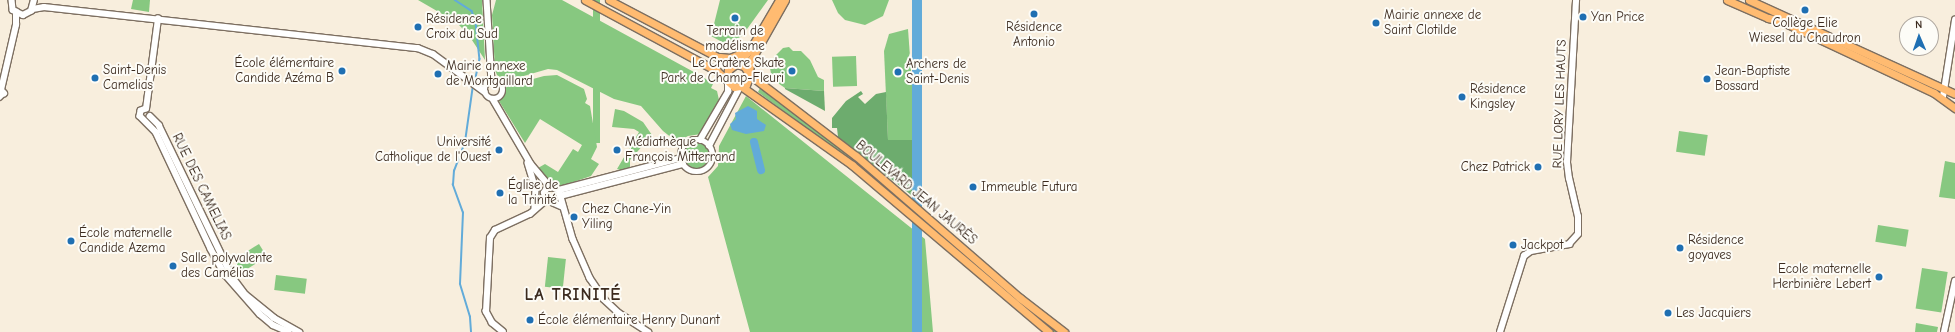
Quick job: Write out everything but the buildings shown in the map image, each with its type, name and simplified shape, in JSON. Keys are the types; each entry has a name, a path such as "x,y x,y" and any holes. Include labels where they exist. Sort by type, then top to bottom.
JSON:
{"main road":[{"name":"BOULEVARD JEAN JAURÈS","path":"585,0 741,87 852,165 1049,332"},
{"name":"BOULEVARD JEAN JAURÈS","path":"609,0 749,73 856,156 1024,302 1064,332"},
{"path":"727,80 728,70 736,65 751,48 779,0"},
{"path":"741,87 748,82 752,58 785,0"},
{"path":"1727,0 1781,21 1944,94 1955,94"},
{"path":"1749,0 1944,94 1955,108"},
{"path":"716,57 730,58 751,48"}],"street":[{"path":"12,0 12,8 16,12 23,15"},
{"name":"RUE LORY LES HAUTS","path":"1500,332 1524,256 1537,249 1569,244 1578,234 1578,216 1567,166 1576,0"},
{"path":"33,9 34,1 44,7"},
{"path":"487,1 492,82"},
{"path":"16,25 23,15 33,9 44,7 418,48 433,54 493,99 531,164 550,187 560,195 562,207 590,278 604,299 619,313 648,332"},
{"path":"0,97 4,95 1,90 16,25 16,12"},
{"path":"150,116 144,119 140,113 146,109 158,19"},
{"path":"1944,94 1955,20"},
{"path":"700,140 709,146 713,155 706,169 690,171 682,161 685,146 700,140 728,92 727,80"},
{"path":"485,92 486,86 492,82 498,82 503,89 500,96 493,99"},
{"path":"709,146 741,87"},
{"name":"RUE DES CAMELIAS","path":"146,109 150,116 159,125 233,278 246,295 274,318 300,332"},
{"name":"RUE DES CAMELIAS","path":"144,119 156,132 211,249 225,274 260,314 273,325 289,332"},
{"path":"524,153 536,189 535,208"},
{"path":"553,202 560,195 682,161"},
{"path":"531,164 545,196 562,207"},
{"path":"503,332 492,324 486,312 488,242 495,230 526,216 545,196 550,187"},
{"path":"1944,332 1955,281"}],"green space":[{"path":"133,0 150,0 149,12 131,9"},
{"path":"418,0 482,0 485,60 468,34 456,22"},
{"path":"496,0 562,0 703,77 713,84 711,88 717,91 719,100 701,134 688,136 677,142 663,131 641,106 614,99 557,70 548,69 506,81 497,75 495,70 492,15"},
{"path":"593,0 600,0 600,143 593,143"},
{"name":"Terrain de modélisme","path":"720,0 768,0 742,36 731,42 724,43 711,36"},
{"path":"832,0 889,0 883,16 865,25 845,20 838,13"},
{"name":"Archers de Saint-Denis","path":"908,29 916,140 888,140 884,51 889,34"},
{"name":"Le Cratère Skate Park de Champ-Fleuri","path":"789,47 793,51 801,51 810,60 818,77 824,80 824,91 785,88 772,79 770,68 774,57 783,48"},
{"path":"856,56 857,86 833,87 832,57"},
{"path":"557,75 584,89 587,99 585,103 590,106 597,147 591,159 599,164 591,176 562,186 546,181 538,168 545,164 558,172 573,149 578,152 582,145 540,119 525,143 499,101 507,86 544,76"},
{"path":"760,88 868,170 1059,332 1053,332 1022,308 866,173 758,92"},
{"path":"785,89 824,91 825,111"},
{"path":"861,91 863,94 858,97 865,104 876,94 886,92 888,140 916,140 920,202 838,137 837,128 832,128 832,118 846,101"},
{"path":"746,96 925,239 933,332 750,332 708,177 718,166 719,146"},
{"path":"615,109 624,111 643,122 652,135 630,160 630,169 623,171 617,169 639,132 634,129 612,127"},
{"path":"1679,131 1708,135 1705,156 1676,152"},
{"path":"697,143 706,147 710,156 706,165 697,169 688,165 684,156 688,147"},
{"path":"1945,161 1955,163 1955,199 1939,197"},
{"path":"1878,225 1909,230 1906,247 1875,242"},
{"path":"259,244 267,257 242,273 234,260"},
{"path":"548,257 566,259 563,289 545,287"},
{"path":"1922,268 1948,272 1941,313 1916,308"},
{"path":"276,275 307,279 305,294 274,290"},
{"path":"1916,323 1938,327 1937,332 1915,332"}],"water":[{"path":"912,0 922,0 922,332 912,332"},
{"path":"748,106 757,111 757,119 766,125 764,131 746,134 732,130 730,124 736,119 735,113"}],"waterway":[{"path":"455,0 472,11 476,22 480,59 475,82"},
{"path":"471,332 470,317 460,284 463,213 453,185 454,171 465,142 473,85"},
{"path":"754,142 761,170"}],"place":[{"name":"Collège Elie Wiesel du Chaudron","path":"1805,10"},
{"name":"Résidence Antonio","path":"1034,14"},
{"name":"Yan Price","path":"1583,17"},
{"name":"Terrain de modélisme","path":"735,18"},
{"name":"Mairie annexe de Saint Clotilde","path":"1376,23"},
{"name":"Résidence Croix du Sud","path":"418,27"},
{"name":"École élémentaire Candide Azéma B","path":"342,71"},
{"name":"Le Cratère Skate Park de Champ-Fleuri","path":"792,71"},
{"name":"Archers de Saint-Denis","path":"898,72"},
{"name":"Mairie annexe de Montgaillard","path":"438,74"},
{"name":"Saint-Denis Camelias","path":"95,78"},
{"name":"Jean-Baptiste Bossard","path":"1707,79"},
{"name":"Résidence Kingsley","path":"1462,97"},
{"name":"Université Catholique de l'Ouest","path":"499,150"},
{"name":"Médiathèque François Mitterrand","path":"617,150"},
{"name":"Chez Patrick","path":"1538,167"},
{"name":"Immeuble Futura","path":"973,187"},
{"name":"Église de la Trinité","path":"500,193"},
{"name":"Chez Chane-Yin Yiling","path":"574,217"},
{"name":"École maternelle Candide Azema","path":"71,241"},
{"name":"Jackpot","path":"1513,245"},
{"name":"Résidence goyaves","path":"1680,248"},
{"name":"Salle polyvalente des Camélias","path":"173,266"},
{"name":"Ecole maternelle Herbinière Lebert","path":"1879,277"},
{"name":"Les Jacquiers","path":"1668,313"},
{"name":"École élémentaire Henry Dunant","path":"530,320"}],"district":[{"name":"LA TRINITÉ","path":"573,295"}]}
